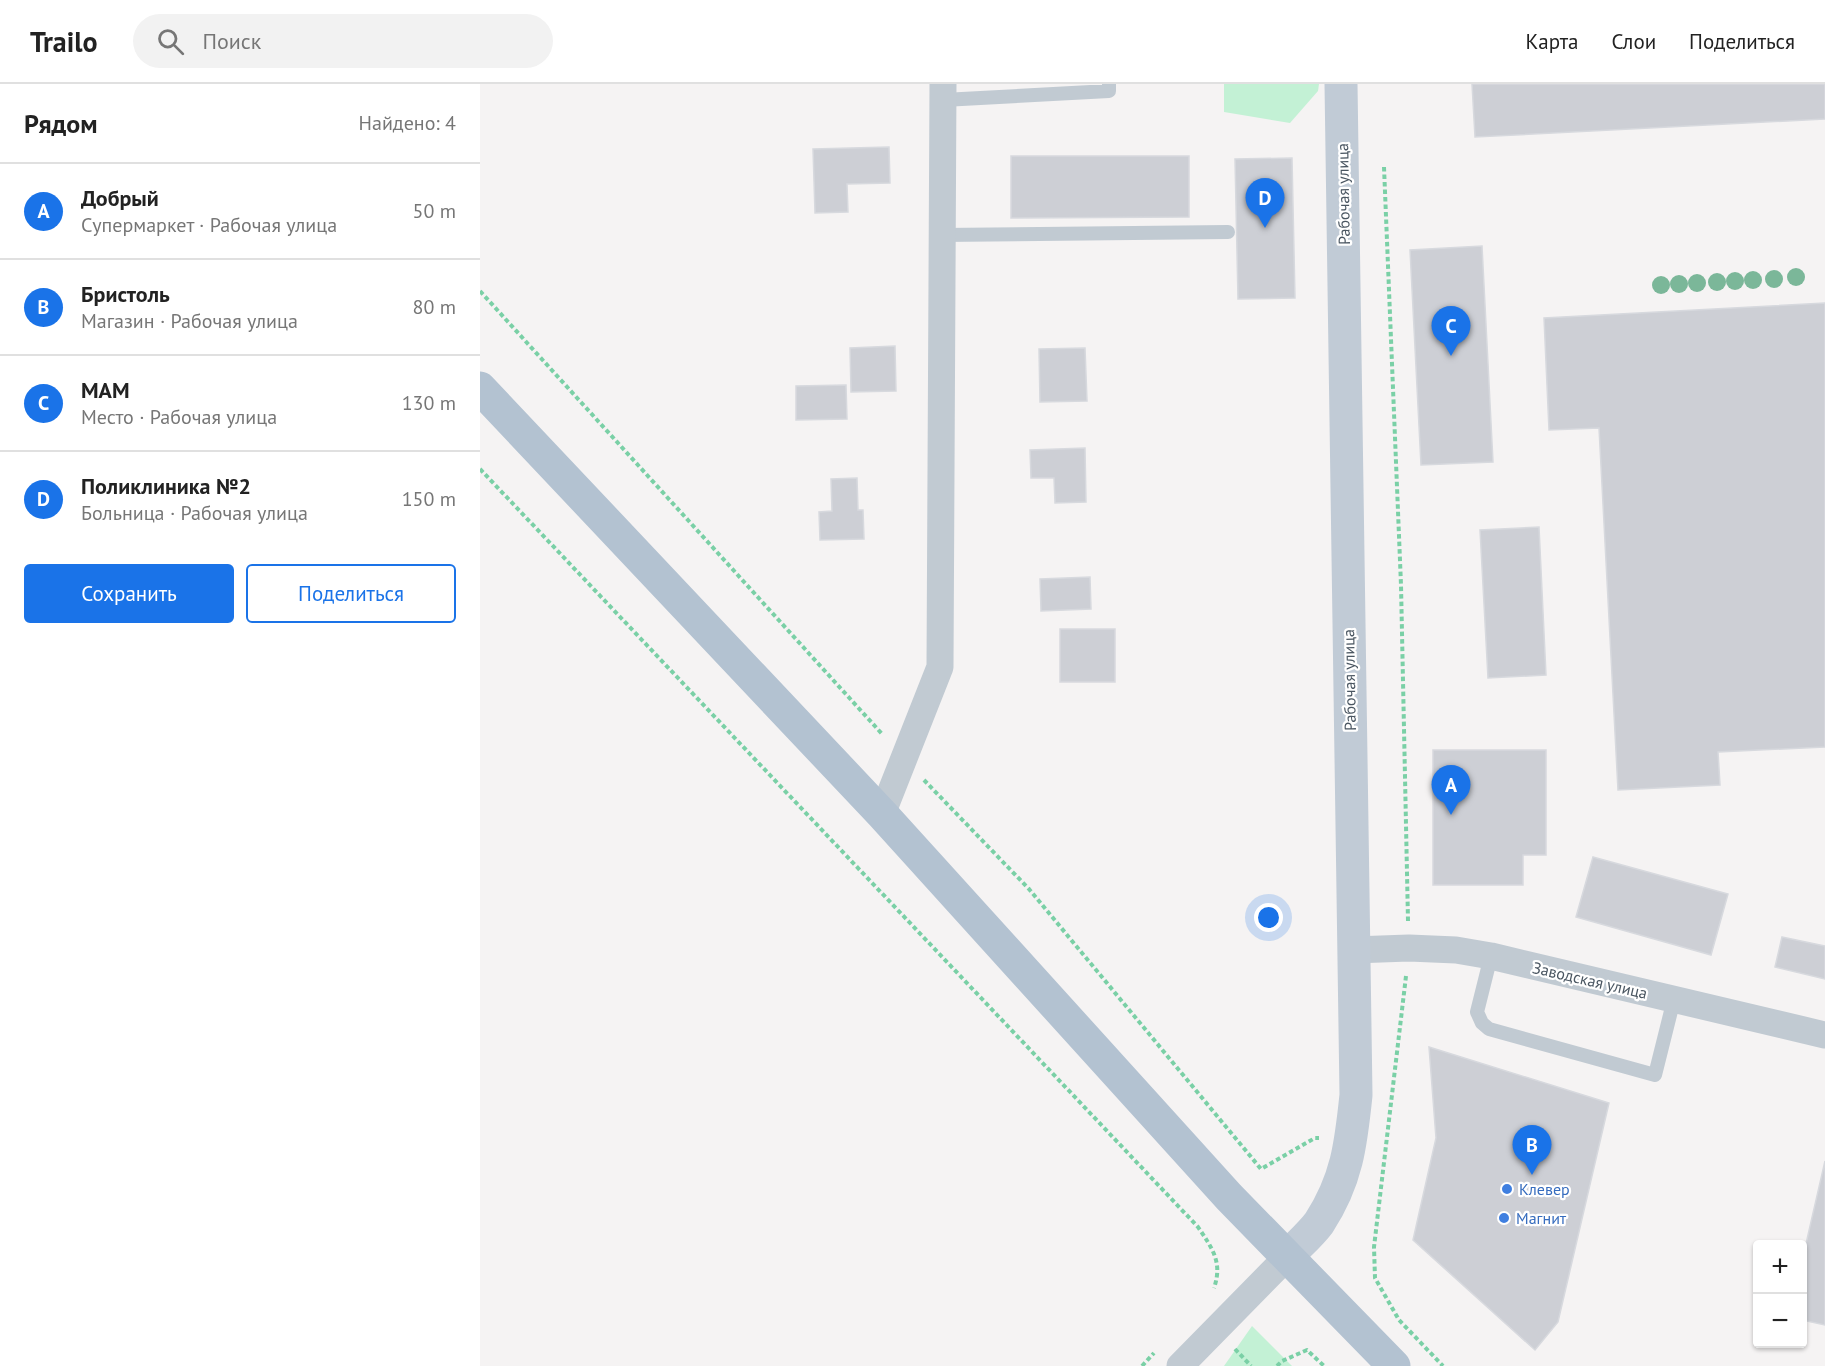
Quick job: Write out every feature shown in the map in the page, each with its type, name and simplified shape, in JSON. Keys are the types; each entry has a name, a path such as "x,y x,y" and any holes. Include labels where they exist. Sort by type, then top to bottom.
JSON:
{"main road":[{"path":"480,388 882,814 1172,1135 1383,1355"}],"street":[{"name":"Рабочая улица","path":"1287,1257 1318,1224 1341,1182 1352,1143 1356,1095 1341,84"},
{"path":"882,814 940,667 943,92"},
{"name":"Заводская улица","path":"1353,950 1409,948 1456,950 1491,956 1825,1035"},
{"path":"1180,1366 1287,1257"}],"lane":[{"path":"943,92 1109,91 1109,84"},
{"path":"941,235 1228,232"},
{"path":"1491,956 1477,1012 1482,1023 1489,1029 1655,1075 1674,999"}],"path":[{"path":"1383,167 1401,585 1409,948 1374,1247 1375,1278 1399,1320 1443,1366"},
{"path":"480,469 1198,1227 1214,1252 1218,1271 1215,1287 1209,1294"},
{"path":"1216,1329 1251,1366"},
{"path":"1276,1366 1307,1350 1324,1366"}],"green space":[{"path":"1224,84 1319,84 1318,91 1290,123 1224,112"},
{"path":"1252,1326 1292,1366 1224,1366"}],"building":[{"path":"1472,84 1825,84 1825,119 1475,137"},
{"path":"889,147 890,183 847,184 848,212 815,213 813,149"},
{"path":"1011,156 1189,156 1189,217 1011,218"},
{"path":"1292,158 1295,298 1238,299 1235,159"},
{"path":"1482,246 1493,462 1421,465 1410,250"},
{"path":"1825,303 1825,747 1718,752 1720,785 1618,790 1599,428 1549,430 1544,318"},
{"path":"895,346 896,391 851,392 850,348"},
{"path":"1085,348 1087,401 1040,402 1039,349"},
{"path":"846,385 847,419 796,420 796,386"},
{"path":"1085,448 1086,502 1055,503 1054,478 1031,478 1030,450"},
{"path":"857,478 858,510 863,510 864,539 820,540 819,512 832,511 831,479"},
{"path":"1539,527 1546,675 1488,678 1480,530"},
{"path":"1090,577 1091,609 1041,611 1040,579"},
{"path":"1060,629 1115,629 1115,682 1060,682"},
{"path":"1433,750 1546,750 1546,855 1523,855 1523,885 1433,885"},
{"path":"1593,857 1728,894 1711,955 1576,917"},
{"path":"1782,937 1825,946 1825,979 1775,967"},
{"name":"Клевер","path":"1429,1047 1609,1103 1558,1322 1535,1350 1413,1240 1436,1138"},
{"path":"1825,1161 1825,1325 1807,1321 1807,1240"}],"place":[{"name":"Поликлиника №2","path":"1265,228"},
{"name":"МАМ","path":"1451,356"},
{"name":"Добрый","path":"1451,815"},
{"name":"Бристоль","path":"1532,1175"},
{"name":"Клевер","path":"1507,1189"},
{"name":"Магнит","path":"1504,1218"}]}
